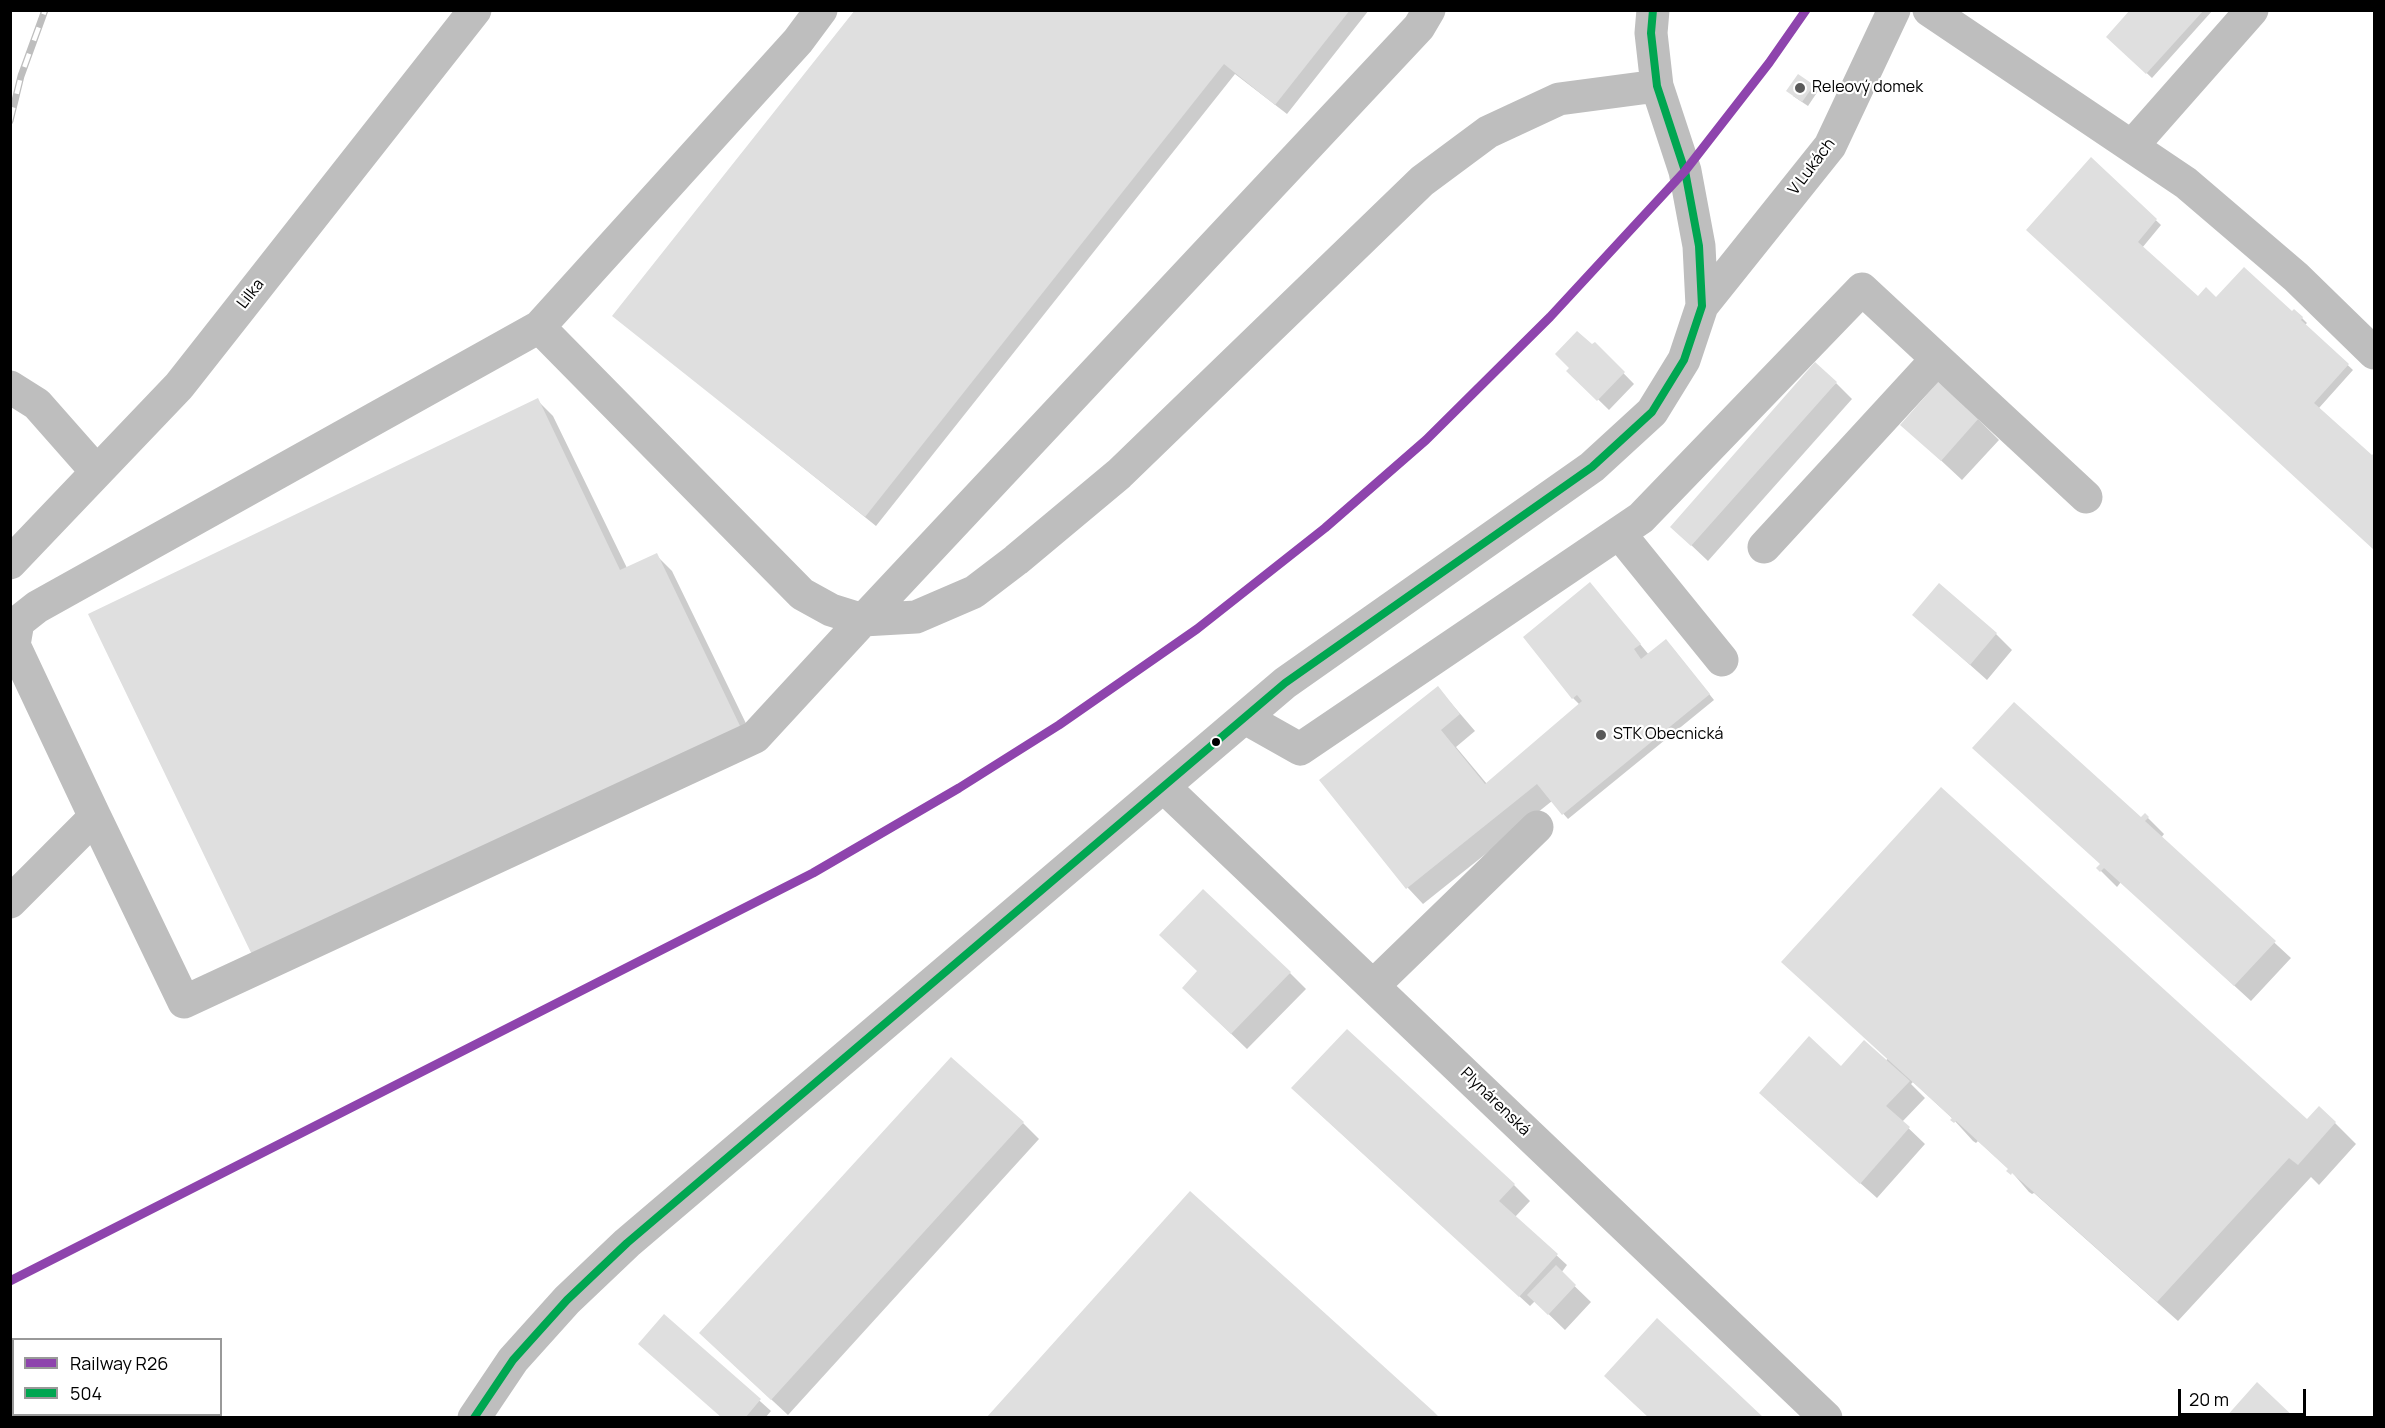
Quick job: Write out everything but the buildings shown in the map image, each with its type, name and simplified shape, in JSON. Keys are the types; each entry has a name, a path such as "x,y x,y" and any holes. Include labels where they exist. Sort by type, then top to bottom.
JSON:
{"street":[{"name":"Lilka","path":"10,563 179,386 475,10"},
{"path":"821,10 798,41 539,327 37,607 18,622 14,645 184,1002 755,737 1419,27 1429,10"},
{"path":"474,1418 513,1360 567,1300 627,1243 1165,788 1285,683 1592,467 1652,412 1684,360 1702,306 1699,246 1685,171 1657,86 1652,33 1653,10"},
{"name":"V Lukách","path":"1702,306 1830,146 1894,10"},
{"path":"1929,10 2186,183 2296,277 2374,353"},
{"path":"2132,146 2252,10"},
{"path":"539,327 802,594 831,610 863,620 916,617 974,592 1119,474 1422,181 1488,132 1559,99 1657,86"},
{"path":"1245,718 1300,749 1641,518 1862,289 2086,497"},
{"path":"1764,548 1937,358"},
{"path":"10,387 37,404 97,472"},
{"path":"1618,533 1722,660"},
{"name":"Plynárenská","path":"1165,788 1826,1418"},
{"path":"10,902 95,817"},
{"path":"1373,986 1537,827"}],"railway":[{"path":"10,121 21,76 45,10"}],"rail line":[{"name":"R26","path":"10,1281 813,873 959,788 1059,725 1197,629 1325,528 1426,440 1550,317 1685,171 1769,63 1806,10"}],"transit line":[{"name":"504","path":"474,1418 513,1360 567,1300 627,1243 1285,683 1592,467 1652,412 1684,360 1702,306 1699,246 1685,171 1657,86 1651,33 1653,10"}],"place":[{"name":"Releový domek","path":"1800,88"},
{"name":"STK Obecnická","path":"1601,735"}]}
